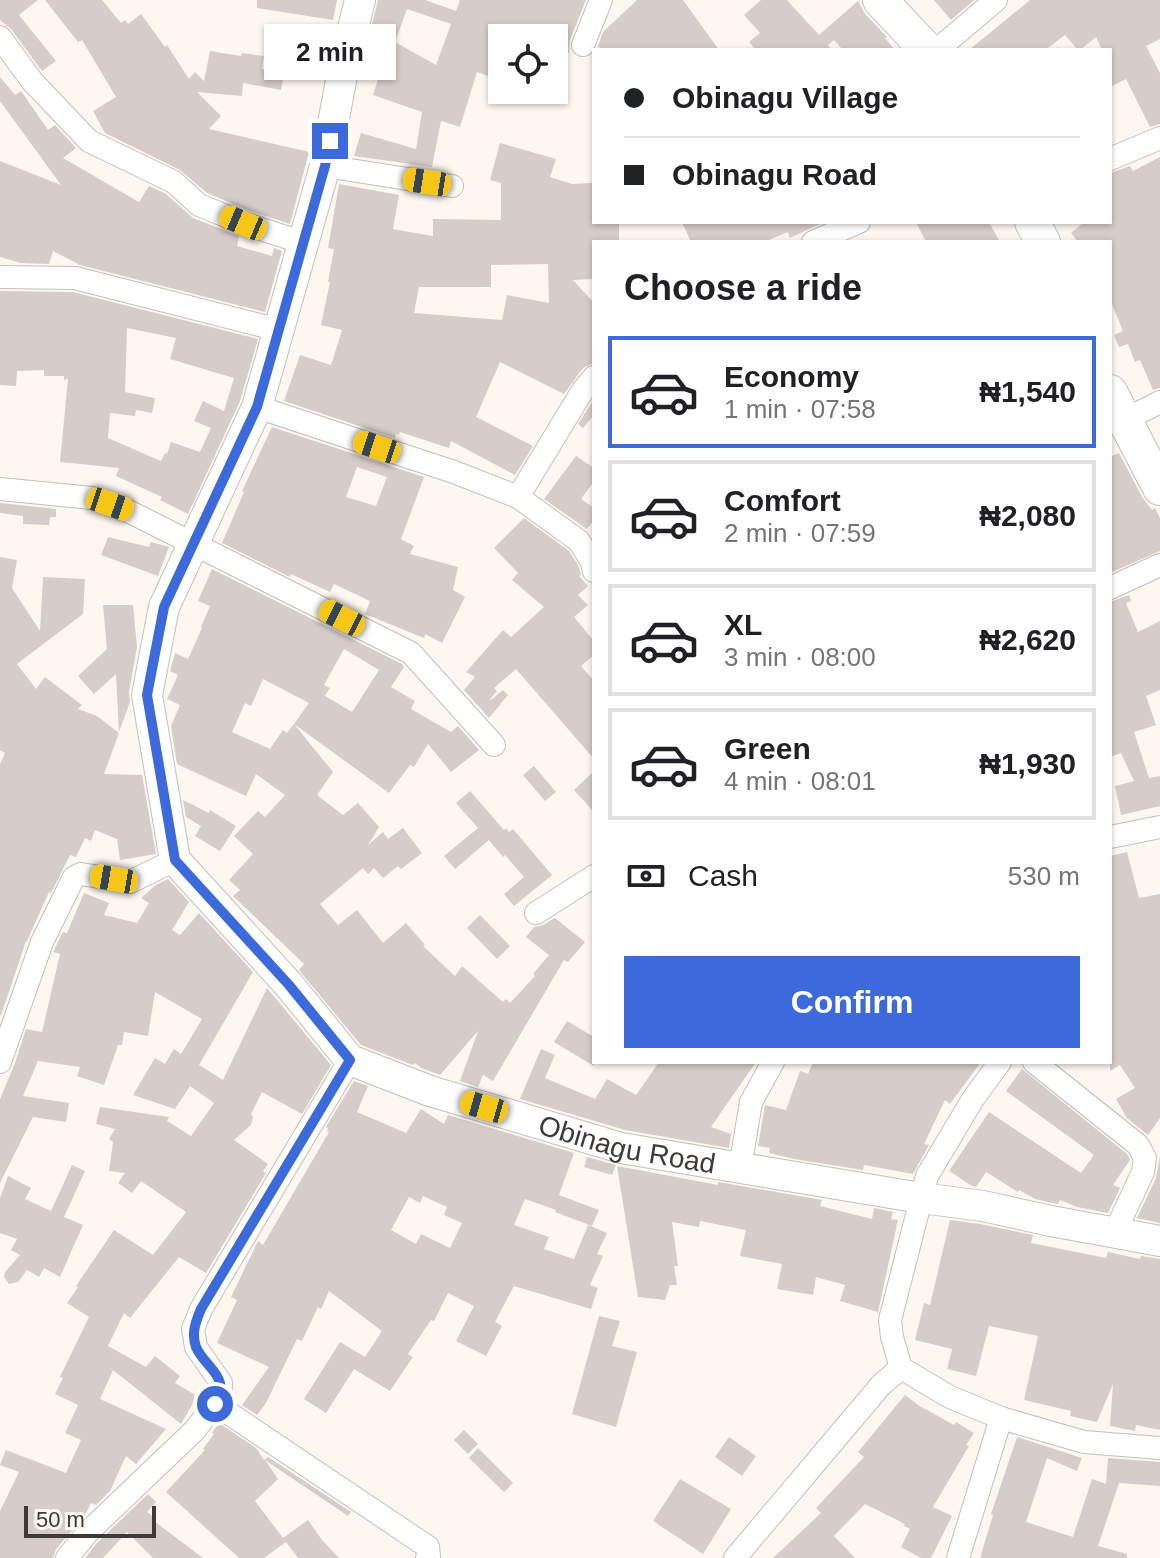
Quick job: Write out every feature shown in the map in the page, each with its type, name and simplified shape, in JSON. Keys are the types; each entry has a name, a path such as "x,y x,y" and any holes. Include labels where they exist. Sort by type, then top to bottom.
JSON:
{"main road":[{"path":"866,0 910,48"},
{"path":"880,0 925,48"},
{"path":"1112,370 1160,461"},
{"path":"1133,407 1160,488"}],"street":[{"path":"0,1062 42,942 74,877 81,874 130,882 175,860 147,695 164,607 257,407 325,166 360,0"},
{"path":"583,45 601,0"},
{"path":"939,48 996,0"},
{"path":"0,37 32,81 89,141 174,182 199,205 304,243"},
{"path":"1112,158 1160,138"},
{"path":"325,166 452,186"},
{"path":"818,240 854,224"},
{"path":"0,277 75,278 279,330"},
{"path":"518,497 592,379"},
{"path":"257,407 454,472 518,497 579,541 592,562"},
{"path":"0,489 92,498 128,511 411,653 494,745"},
{"path":"1112,587 1160,565"},
{"path":"1112,837 1160,827"},
{"name":"Obinagu Road","path":"175,860 289,985 350,1060 430,1091 621,1148 983,1206 1160,1241"},
{"path":"536,913 592,877"},
{"path":"67,1558 88,1532 195,1430 220,1396 221,1383 196,1347 193,1329 201,1309 350,1060"},
{"path":"740,1168 751,1102 772,1064"},
{"path":"999,1064 973,1099 927,1176 890,1320 901,1368 950,1397 1001,1418 1084,1442 1160,1448"},
{"path":"1037,1064 1138,1145 1145,1158 1143,1172 1115,1232"},
{"path":"735,1558 881,1385 901,1368"},
{"path":"215,1404 428,1547 427,1558"},
{"path":"958,1558 1001,1418"}],"building":[{"path":"0,0 38,0 19,15 56,61 42,71 11,29 0,20"},
{"path":"45,0 102,0 121,23 125,20 128,24 141,14 165,47 167,45 189,79 195,72 204,81 210,51 264,56 262,69 284,74 281,90 243,83 242,96 197,92 221,116 209,129 309,152 290,224 207,193 180,170 105,133 93,111 116,97 82,40 78,42"},
{"path":"257,0 337,0 333,20 257,8"},
{"path":"378,0 425,0 456,11 460,0 586,0 570,40 569,53 568,24 488,24 488,76 477,72 460,127 441,121 432,167 354,156 361,133 416,149 422,112 373,95 383,64 364,57","holes":["407,9 451,24 436,65 395,42"]},
{"path":"637,0 683,0 718,48 600,48 603,32"},
{"path":"761,0 787,0 819,35 858,1 893,48 841,48 834,40 828,45 830,48 754,48 749,42 760,33 744,15"},
{"path":"934,0 974,0 951,20"},
{"path":"1030,0 1160,0 1160,39 1146,46 1160,73 1160,124 1150,127 1126,79 1112,86 1112,48 1101,48 1096,37 1082,48 1076,48 1065,35 1048,48 971,48"},
{"path":"0,77 15,95 21,91 48,130 55,125 76,148 63,158 139,202 149,186 166,194 193,218 239,236 237,246 272,256 274,248 282,251 265,312 80,265 53,251 49,264 21,263 0,257 0,161 61,185 0,101"},
{"path":"500,143 556,159 550,177 572,184 592,183 592,224 619,224 619,240 592,240 592,279 573,280 592,301 592,364 583,368 564,394 500,362 476,417 533,446 515,475 451,441 449,448 400,432 395,438 284,401 300,355 331,365 342,330 321,325 330,282 334,249 328,248 339,184 399,195 393,229 433,236 433,219 501,220 501,183 490,180","holes":["548,264 549,303 507,295 502,320 414,313 419,287 491,287 491,265"]},
{"path":"1160,157 1160,388 1153,390 1140,360 1135,362 1128,344 1119,347 1114,335 1123,331 1112,304 1112,240 1076,240 1071,233 1082,224 1112,224 1112,172 1130,166 1133,171"},
{"path":"683,224 820,224 790,238 788,232 769,240 690,240"},
{"path":"917,224 990,224 999,240 925,240"},
{"path":"0,291 73,292 258,339 240,401 188,514 160,500 162,497 116,476 119,468 60,462 68,379 64,380 64,376 44,376 44,370 17,371 16,386 0,385","holes":["127,328 176,338 170,359 234,378 224,411 203,401 194,421 211,428 200,452 171,442 161,461 108,438 110,413 135,416 136,410 152,413 155,398 125,392"]},
{"path":"592,402 592,417 583,428 578,424"},
{"path":"272,427 424,477 401,539 414,546 410,554 458,567 453,590 465,597 442,643 425,634 424,638 365,614 370,601 334,584 330,592 291,574 290,577 222,543","holes":["357,467 387,477 376,506 346,497"]},
{"path":"1119,453 1142,497 1152,510 1155,508 1160,518 1160,551 1112,572 1112,456"},
{"path":"576,456 592,467 592,484 581,499 592,507 592,523 587,529 544,499"},
{"path":"0,503 56,509 56,517 50,517 49,525 23,524 23,516 0,513"},
{"path":"524,518 569,551 579,567 579,576 588,586 578,595 588,605 574,617 592,639 592,657 581,666 592,679 592,757 516,669 494,688 497,691 491,700 503,690 508,695 489,718 464,690 475,677 466,672 503,630 511,637 544,607 512,580 518,573 494,548"},
{"path":"108,537 149,547 151,542 169,547 158,576 101,555"},
{"path":"0,557 17,560 12,588 40,631 43,577 85,579 83,614 17,664 36,689 45,677 82,705 78,709 97,716 119,733 104,774 142,775 156,854 120,860 117,839 95,830 91,841 85,838 76,857 70,855 49,892 26,941 1,1015 0,764 5,753 0,750"},
{"path":"212,569 402,664 404,667 391,687 415,701 411,709 451,732 458,726 479,750 451,772 428,744 414,767 410,765 389,793 294,724 333,772 317,795 343,815 358,803 379,827 368,845 383,832 388,839 403,828 422,853 383,878 374,868 368,874 363,868 320,904 338,925 357,910 383,943 406,923 423,946 455,976 462,966 503,1002 506,999 510,1003 549,955 526,937 534,927 555,918 585,942 568,962 564,960 493,1081 483,1075 478,1087 460,1081 478,1031 440,1075 361,1045 299,970 304,964 233,896 240,890 229,880 253,854 234,836 258,811 265,817 285,795 256,774 246,796 177,764 171,726 180,705 167,699 178,675 170,671 175,653 188,659 202,628 210,606 198,601","holes":["344,649 379,670 352,712 325,696 330,688 324,685","263,679 309,703 287,733 283,730 270,749 232,732 245,703 251,706"]},
{"path":"1129,595 1131,601 1126,603 1138,632 1160,621 1160,690 1146,696 1156,725 1134,732 1149,778 1160,776 1160,806 1121,815 1115,786 1134,781 1121,753 1112,756 1112,601"},
{"path":"103,605 133,605 137,647 130,702 119,732 116,674 94,694 78,676 107,649"},
{"path":"534,766 556,792 545,801 523,775"},
{"path":"592,773 592,810 574,790"},
{"path":"470,791 504,830 506,828 509,832 513,829 552,875 514,906 504,894 524,877 489,840 455,869 444,856 478,828 456,803"},
{"path":"183,800 209,813 210,810 236,826 220,851 195,836 201,826 186,817"},
{"path":"1127,852 1139,898 1160,894 1160,1118 1148,1135 1127,1118 1116,1099 1135,1088 1120,1065 1110,1071 1112,856"},
{"path":"168,879 189,902 172,930 180,935 199,913 253,972 199,1065 223,1080 267,988 331,1065 302,1114 262,1092 251,1114 251,1125 234,1140 268,1164 263,1171 266,1173 206,1273 179,1257 130,1318 124,1313 108,1346 146,1367 155,1356 180,1376 175,1383 197,1396 181,1424 113,1370 100,1399 166,1429 136,1464 126,1456 110,1491 96,1505 91,1503 84,1517 56,1549 53,1558 0,1558 0,1511 19,1472 0,1465 6,1450 66,1473 81,1440 65,1433 78,1405 55,1394 89,1317 67,1303 76,1286 114,1230 153,1255 186,1212 141,1181 132,1193 118,1183 125,1173 109,1171 113,1142 109,1139 115,1129 96,1124 100,1107 169,1117 167,1121 191,1136 214,1103 190,1086 175,1109 133,1095 155,1058 165,1064 174,1049 181,1054 202,1019 155,992 148,1036 124,1032 122,1045 118,1045 104,1085 77,1076 80,1067 38,1061 23,1096 69,1103 66,1122 33,1117 0,1183 0,1099 26,1029 42,1032 60,954 53,952 63,932 67,933 84,893 109,903 104,915 137,923 149,903 141,898"},
{"path":"480,915 510,946 497,959 467,928"},
{"path":"567,1021 592,1036 594,1066 554,1042"},
{"path":"541,1049 555,1055 545,1078 595,1099 607,1079 636,1095 658,1064 755,1064 711,1127 731,1134 729,1148 625,1130 520,1099"},
{"path":"812,1064 980,1064 950,1104 945,1100 924,1144 929,1145 913,1174 864,1165 863,1170 794,1159 769,1153 770,1148 758,1146 765,1105 786,1110 800,1071 808,1074"},
{"path":"1022,1069 1127,1154 1130,1160 1113,1185 1120,1188 1108,1213 1060,1200 1058,1204 1035,1199 986,1172 976,1187 972,1186 949,1171 989,1112 1081,1173 1094,1155 1006,1091"},
{"path":"354,1081 368,1086 357,1112 406,1133 421,1109 444,1124 448,1115 574,1153 559,1195 599,1210 592,1226 525,1199 514,1225 549,1237 544,1249 574,1259 588,1225 607,1233 597,1254 603,1256 590,1285 598,1288 591,1309 514,1286 495,1322 502,1326 486,1356 456,1341 474,1306 448,1293 434,1321 431,1320 408,1354 413,1357 390,1391 354,1369 326,1413 304,1399 340,1342 365,1357 382,1331 329,1291 302,1341 297,1339 257,1415 242,1405 269,1367 217,1343 237,1300 231,1297 258,1241 263,1245 329,1132 326,1127","holes":["423,1196 447,1207 444,1215 462,1223 450,1248 421,1234 416,1244 391,1230 409,1197 420,1203"]},
{"path":"587,1157 616,1165 612,1175 584,1167"},
{"path":"1160,1157 1160,1223 1137,1218 1156,1178"},
{"path":"72,1165 85,1171 64,1217 83,1225 60,1277 44,1268 39,1277 27,1270 18,1282 9,1284 4,1277 5,1272 20,1255 11,1250 17,1239 0,1233 0,1198 8,1176 31,1188 25,1199 51,1211"},
{"path":"617,1166 822,1200 820,1206 872,1219 874,1208 893,1212 891,1219 898,1220 878,1312 840,1301 845,1285 816,1277 813,1295 777,1289 782,1264 740,1256 746,1230 700,1221 699,1227 672,1222 678,1266 674,1266 677,1285 670,1285 665,1300 638,1297"},
{"path":"950,1220 1033,1235 1031,1243 1106,1258 1108,1252 1140,1259 1141,1256 1160,1259 1160,1430 1136,1425 1135,1431 1110,1426 1113,1384 1097,1422 1070,1416 1071,1411 1024,1400 1038,1336 989,1326 976,1376 947,1369 952,1349 915,1340 924,1303 930,1305"},
{"path":"599,1316 620,1321 612,1346 637,1352 616,1427 572,1414"},
{"path":"905,1395 954,1425 956,1422 974,1433 933,1507 952,1516 931,1558 921,1558 901,1547 910,1529 865,1504 834,1536 855,1558 773,1558 821,1513 816,1508 864,1457 858,1452"},
{"path":"219,1423 256,1448 264,1460 268,1457 351,1512 348,1516 265,1460 278,1479 255,1501 286,1542 264,1558 239,1558 166,1492 205,1450"},
{"path":"464,1430 478,1444 468,1454 454,1440"},
{"path":"729,1437 756,1456 742,1476 715,1457"},
{"path":"1017,1437 1082,1458 1077,1471 1047,1458 1026,1522 1073,1537 1092,1479 1106,1484 1108,1458 1160,1462 1160,1486 1119,1483 1098,1546 1127,1554 1127,1558 980,1558"},
{"path":"478,1448 513,1483 504,1492 469,1458"},
{"path":"680,1479 731,1509 703,1554 653,1521"},
{"path":"148,1494 156,1502 147,1512 156,1519 154,1521 203,1558 153,1558 127,1532 103,1558 85,1558 98,1542"},
{"path":"308,1520 339,1558 298,1558 283,1538"}],"route":[{"path":"215,1404 220,1396 221,1383 196,1347 193,1329 201,1309 350,1060 289,985 175,860 147,695 164,607 257,407 330,141"}]}
